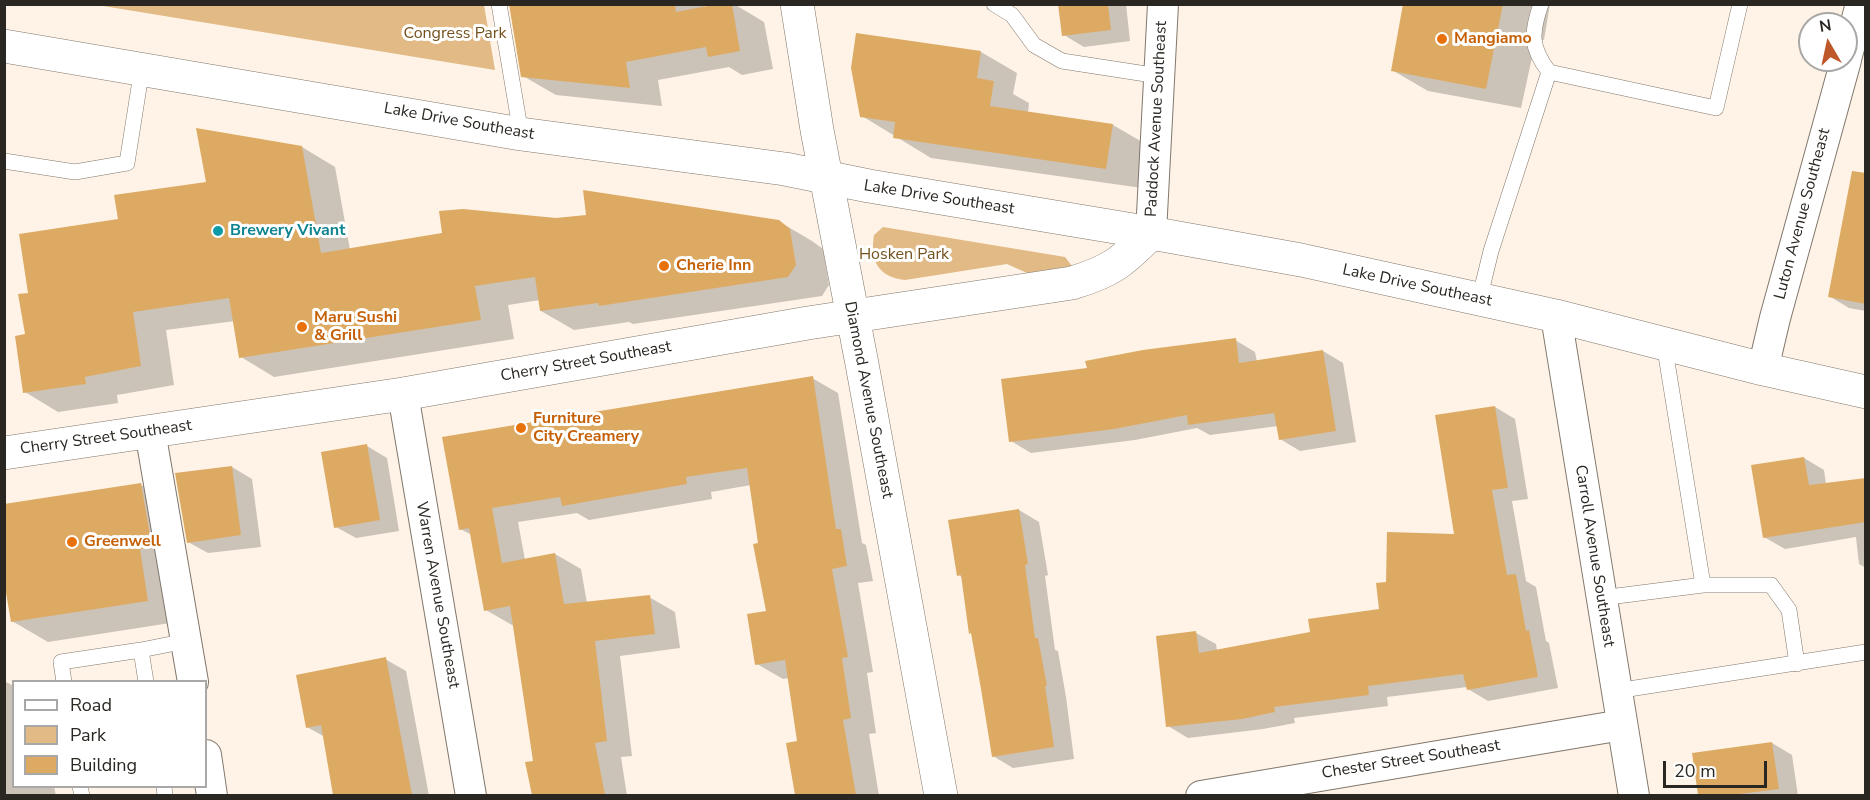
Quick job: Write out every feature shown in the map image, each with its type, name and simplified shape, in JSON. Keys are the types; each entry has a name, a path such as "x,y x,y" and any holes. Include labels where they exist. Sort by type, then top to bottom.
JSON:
{"street":[{"name":"Diamond Avenue Southeast","path":"797,4 826,178 941,795"},
{"name":"Paddock Avenue Southeast","path":"1151,233 1163,4"},
{"name":"Lake Drive Southeast","path":"4,46 521,134 785,169 1301,260 1556,316 1763,369 1866,392"},
{"name":"Luton Avenue Southeast","path":"1763,369 1843,72"},
{"name":"Cherry Street Southeast","path":"4,453 403,394 853,316 1072,283 1099,275 1122,262 1151,233"},
{"name":"Carroll Avenue Southeast","path":"1556,316 1634,795"},
{"name":"Warren Avenue Southeast","path":"403,394 471,795"},
{"path":"150,431 193,680"},
{"name":"Chester Street Southeast","path":"1201,795 1622,725"},
{"path":"207,762 212,795"}],"lane":[{"path":"500,4 521,134"},
{"path":"994,4 1012,15 1034,45 1062,61 1159,76"},
{"path":"1541,4 1534,27 1536,52 1549,72 1716,108 1740,4"},
{"path":"4,161 75,172 127,163 142,68"},
{"path":"1479,300 1491,251 1549,72"},
{"path":"1664,344 1703,585"},
{"path":"1601,598 1703,585 1771,585 1788,610 1797,664"},
{"path":"64,680 61,662 186,641"},
{"path":"141,650 146,680"},
{"path":"1616,691 1866,652"}],"green space":[{"name":"Congress Park","path":"97,5 484,5 495,70"},
{"name":"Hosken Park","path":"883,227 1065,257 1072,266 1027,273 1007,264 905,280 882,271 875,260 874,235"}],"building":[{"path":"509,4 675,4 676,12 717,4 732,4 740,51 708,57 706,47 626,62 630,88 521,77"},
{"path":"1058,4 1108,4 1111,30 1062,36"},
{"name":"Mangiamo","path":"1403,4 1503,4 1486,89 1391,71"},
{"path":"856,33 981,51 977,78 994,81 990,106 1113,124 1106,169 893,138 895,122 860,117 851,68"},
{"path":"196,128 302,146 321,253 442,233 439,211 463,209 556,218 586,215 583,190 779,220 790,229 796,265 788,277 599,306 598,303 540,311 535,277 475,286 481,320 239,358 229,298 133,312 141,366 85,377 86,384 23,393 15,336 25,334 18,294 28,293 19,234 118,219 114,195 206,182"},
{"path":"1852,171 1866,173 1866,304 1828,297"},
{"path":"1236,338 1239,363 1323,350 1336,431 1279,440 1274,413 1188,425 1187,415 1114,429 1009,442 1001,379 1087,368 1085,361 1143,350"},
{"path":"813,376 836,529 841,529 847,566 832,569 848,657 842,658 851,718 843,720 856,795 795,795 786,743 797,741 785,660 755,665 747,614 766,611 753,544 758,543 747,468 686,477 687,484 562,506 560,497 492,508 502,563 555,553 564,604 650,595 655,634 595,641 607,741 595,743 605,795 532,795 525,762 533,761 510,606 484,611 469,528 459,530 442,437"},
{"path":"1495,406 1508,488 1492,490 1507,575 1516,574 1526,631 1529,630 1538,677 1467,690 1463,674 1368,686 1369,695 1274,707 1275,712 1242,719 1166,727 1156,636 1196,631 1199,653 1310,632 1308,619 1379,609 1376,583 1386,582 1387,532 1454,534 1435,415"},
{"path":"367,444 380,520 334,528 321,452"},
{"path":"1804,457 1809,485 1866,478 1866,522 1763,538 1751,465"},
{"path":"232,466 241,535 187,543 175,473"},
{"name":"Greenwell","path":"141,483 152,547 140,549 148,601 11,622 4,581 4,504"},
{"path":"1019,509 1028,564 1025,565 1035,638 1038,638 1047,686 1045,686 1054,747 992,757 971,633 969,634 961,575 957,576 948,520"},
{"path":"386,657 412,795 333,795 321,725 306,728 296,675"},
{"path":"1772,742 1779,789 1732,795 1698,795 1692,753"}],"place":[{"name":"Mangiamo","path":"1442,39"},
{"name":"Brewery Vivant","path":"218,231"},
{"name":"Cherie Inn","path":"664,266"},
{"name":"Maru Sushi & Grill","path":"302,327"},
{"name":"Furniture City Creamery","path":"521,428"},
{"name":"Greenwell","path":"72,542"}]}
